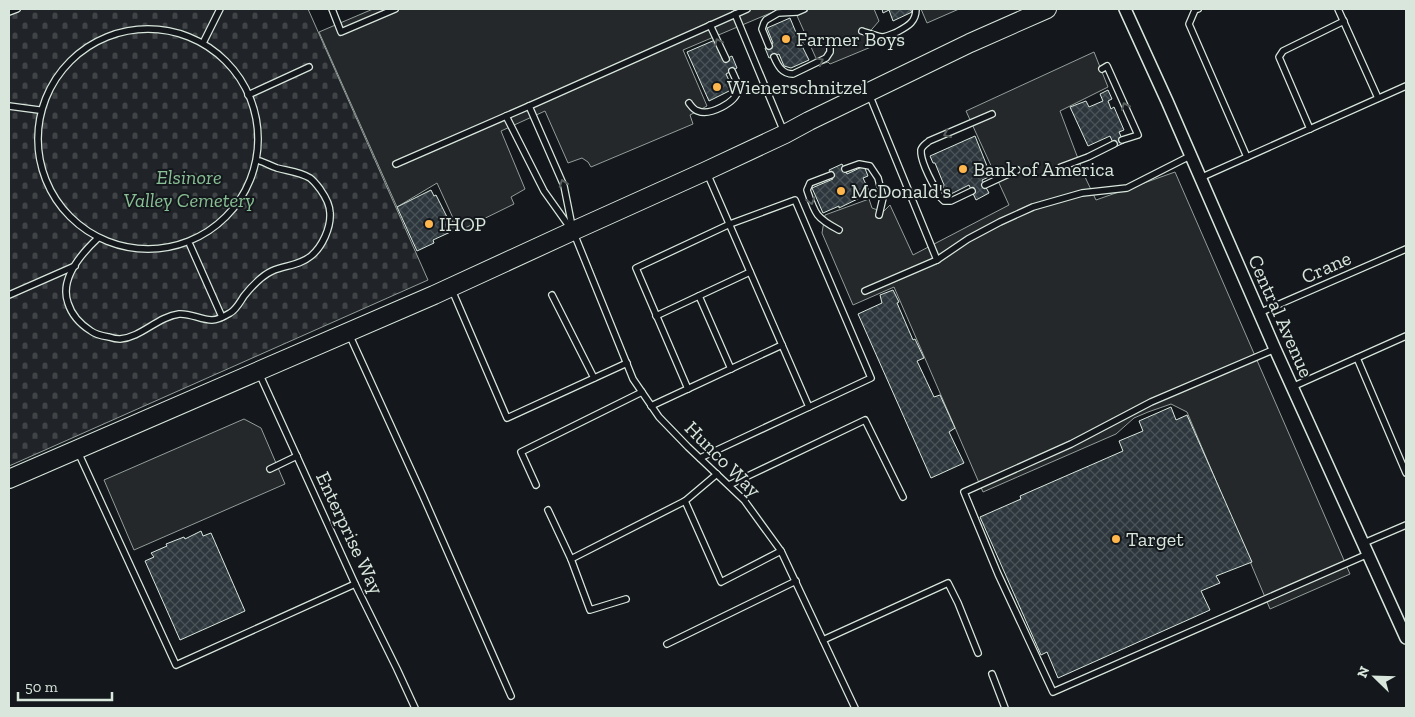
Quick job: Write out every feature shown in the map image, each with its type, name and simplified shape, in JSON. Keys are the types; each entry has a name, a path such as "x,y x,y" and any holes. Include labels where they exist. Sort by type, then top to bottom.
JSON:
{"main road":[{"path":"9,479 434,295 706,171 970,43 1048,9"}],"street":[{"name":"Central Avenue","path":"1125,9 1274,349 1406,638"}],"lane":[{"path":"9,12 17,9"},
{"path":"203,44 220,9"},
{"path":"332,9 341,32 395,9"},
{"path":"396,164 747,9"},
{"path":"769,46 762,29 766,20 778,13 797,12 804,9"},
{"path":"862,31 881,37 887,36 911,24 916,15 916,9"},
{"path":"1198,9 1195,10 1189,24 1247,157"},
{"path":"1338,9 1378,98"},
{"path":"735,14 785,134"},
{"path":"1310,128 1279,57 1283,51 1344,21"},
{"path":"710,25 726,59"},
{"path":"140,28 187,35 212,50 238,78 248,95 254,115 260,161 252,180 240,199 207,237 190,245 163,248 135,247 98,238 68,211 47,178 40,158 38,135 39,110 53,81 65,66 82,50 104,38 140,28"},
{"path":"774,57 781,70 793,74 826,58 830,52 830,42"},
{"path":"1102,69 1108,66 1138,135 1122,140"},
{"path":"248,95 309,67"},
{"path":"689,104 696,111 709,112 732,101 736,97 738,90 732,71"},
{"path":"1199,178 1406,86"},
{"path":"868,92 937,260"},
{"path":"9,106 39,110"},
{"name":"Hunco Way","path":"529,106 564,186 572,231 633,379 659,417 744,500 782,551 855,708"},
{"path":"972,191 951,201 944,201 940,198 923,160 921,151 929,142 992,114"},
{"name":"Hunco Way","path":"506,116 544,192 572,231"},
{"path":"1060,167 1088,157 1114,144"},
{"path":"865,291 937,260 1000,222 1032,207 1082,194 1127,188 1190,156"},
{"path":"98,238 75,266 66,287 67,300 72,314 94,333 104,337 119,339 131,336 157,322 180,314 213,320 222,317 232,312 254,284 263,276 273,270 299,264 310,256 323,241 331,214 322,191 310,178 260,161"},
{"path":"845,169 859,164 870,166 878,178 883,198 879,215"},
{"path":"985,185 1017,170"},
{"path":"706,171 809,408"},
{"path":"831,175 810,183 807,190 814,212 828,224 839,230"},
{"path":"688,389 636,268 730,224 795,200 871,378 700,458"},
{"path":"190,245 222,317"},
{"name":"Crane","path":"1259,314 1406,249"},
{"path":"9,295 75,266"},
{"path":"656,316 750,272"},
{"path":"451,287 507,418 627,363"},
{"path":"552,296 594,378"},
{"path":"699,296 731,369"},
{"path":"348,332 511,696"},
{"path":"1292,387 1406,336"},
{"path":"651,406 782,345"},
{"path":"1274,349 1151,402 1071,444 964,492 998,574 1053,692 1222,619 1366,548 1406,525"},
{"path":"1357,358 1406,473"},
{"name":"Enterprise Way","path":"258,372 355,584 415,708"},
{"path":"536,485 521,452 642,392"},
{"path":"729,485 866,420 903,497"},
{"path":"77,450 176,665 355,584"},
{"path":"270,469 297,456"},
{"path":"570,559 685,501 717,474"},
{"path":"685,501 721,582 782,551"},
{"path":"548,510 590,610 626,598"},
{"path":"667,644 796,582"},
{"path":"823,640 948,584 958,603 978,653"},
{"path":"992,674 1006,708"}],"green space":[{"name":"Elsinore Valley Cemetery","path":"9,9 308,9 428,280 9,466"}],"shaded area":[{"path":"373,9 780,9 683,50 707,106 690,115 693,124 591,167 582,158 568,163 545,111 501,131 525,189 511,197 514,204 459,231 437,183 397,207 319,32"},
{"path":"794,9 874,9 879,21 866,36 871,47 830,64 828,62 819,65"},
{"path":"921,9 959,9 927,23"},
{"path":"1094,52 1108,87 1060,111 1085,177 1096,200 1175,172 1350,574 1270,609 1187,412 1171,404 1148,412 1134,418 1116,434 983,492 894,287 853,305 822,233 825,215 869,199 872,208 883,212 890,205 913,255 1009,205 966,111"},
{"path":"244,419 261,428 285,484 134,550 104,480"}],"building":[{"path":"882,9 910,9 912,12 893,21 889,10 883,13"},
{"name":"Farmer Boys","path":"790,18 797,35 799,34 804,45 802,46 809,60 791,68 784,66 779,54 769,58 765,48 773,43 767,28"},
{"path":"715,40 724,60 732,56 737,68 726,74 733,89 709,101 687,52"},
{"path":"1108,90 1112,99 1108,101 1111,109 1114,107 1124,130 1119,132 1124,143 1115,147 1110,136 1088,146 1070,107 1086,101 1089,107 1103,101 1100,94"},
{"name":"Bank of America","path":"975,136 991,176 982,180 989,193 976,200 969,185 947,196 935,163 933,163 930,156"},
{"name":"McDonald's","path":"842,164 847,174 864,166 868,176 863,178 870,193 839,208 839,206 823,213 812,188 833,179 829,170"},
{"name":"IHOP","path":"431,190 434,196 436,195 448,219 451,218 457,229 433,240 434,243 417,251 397,207"},
{"path":"893,290 913,340 915,339 924,358 917,361 934,397 940,395 955,428 949,432 964,463 931,478 858,314 882,303 880,295"},
{"name":"Target","path":"1171,407 1176,420 1187,415 1252,562 1216,576 1220,583 1201,591 1210,610 1058,678 1047,652 1041,655 980,517 1021,499 1020,496 1123,451 1119,441 1143,431 1139,421"},
{"path":"201,531 203,536 211,533 245,611 180,640 145,561 154,557 151,553 167,546 166,544 184,537 185,539"}],"place":[{"name":"Farmer Boys","path":"786,39"},
{"name":"Wienerschnitzel","path":"717,87"},
{"name":"Bank of America","path":"963,169"},
{"name":"McDonald's","path":"841,191"},
{"name":"IHOP","path":"429,224"},
{"name":"Target","path":"1116,539"}]}
